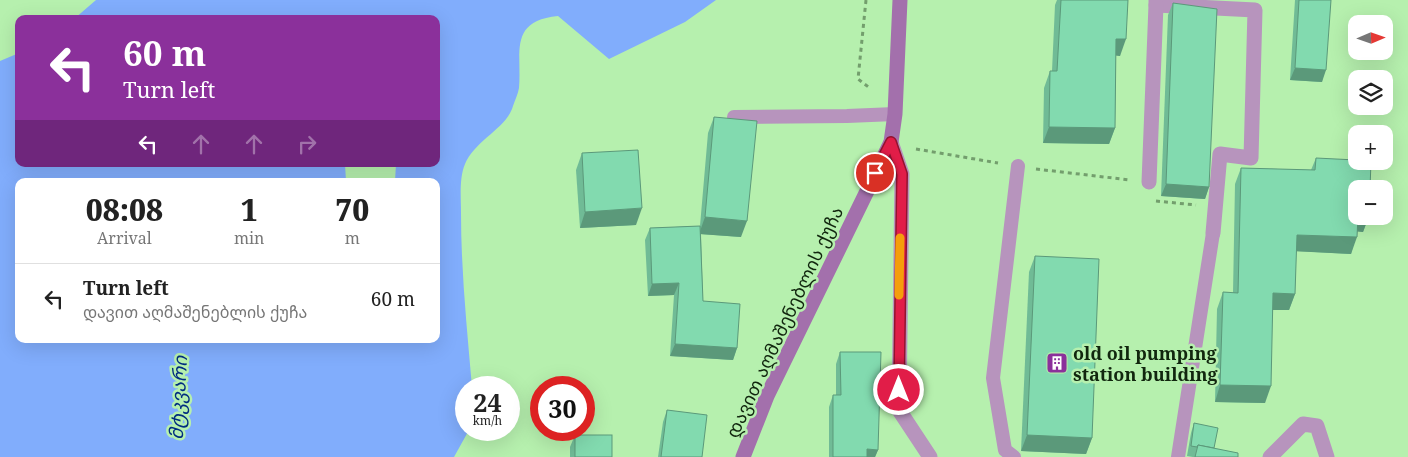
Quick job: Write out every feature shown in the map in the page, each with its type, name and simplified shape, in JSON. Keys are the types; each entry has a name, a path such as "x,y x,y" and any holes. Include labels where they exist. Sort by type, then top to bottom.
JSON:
{"main road":[{"name":"დავით აღმაშენებლის ქუჩა","path":"742,457 767,396 891,142 900,0"}],"street":[{"path":"1149,182 1156,2 1255,5 1251,158 1220,154 1213,232"},
{"path":"891,142 902,174 899,410 930,457"},
{"path":"1270,457 1303,424 1317,426 1326,457"}],"lane":[{"path":"734,117 894,114"},
{"path":"1014,457 1005,450 993,378 1018,166"},
{"path":"1178,457 1213,232"}],"path":[{"path":"866,0 858,79 871,89"},
{"path":"913,148 1018,166 1149,182 1150,196 1156,202 1215,206"}],"water":[{"name":"მტკვარი","path":"96,0 716,0 685,22 609,59 558,16 542,19 531,24 524,32 519,51 519,88 510,114 476,148 465,164 462,175 462,256 471,376 455,376 455,441 463,441 454,457 0,457 0,61 15,55 15,167 345,167 346,178 15,178 15,343 440,343 440,178 395,178 396,167 440,167 440,15 79,15"}],"building":[{"path":"1061,0 1128,0 1126,39 1116,39 1115,128 1049,127 1050,71 1057,71"},
{"path":"1299,0 1331,0 1326,70 1295,68"},
{"path":"1173,3 1217,9 1209,187 1166,184"},
{"path":"714,117 757,121 747,221 705,217"},
{"path":"638,150 642,208 585,212 582,153"},
{"path":"1316,158 1348,160 1348,170 1371,170 1370,180 1348,180 1348,225 1358,225 1357,237 1297,235 1295,294 1273,293 1271,386 1220,385 1223,292 1238,293 1241,168 1315,170"},
{"path":"700,226 703,301 740,304 737,348 675,344 679,283 652,284 650,228"},
{"name":"old oil pumping station building","path":"1035,256 1099,259 1092,438 1027,435"},
{"path":"840,352 881,352 878,450 867,449 867,457 833,457 833,395 841,395"},
{"path":"667,410 707,415 702,457 661,457"},
{"path":"1194,423 1218,428 1214,448 1198,445 1197,447 1191,446"},
{"path":"595,435 612,435 612,457 575,457 575,441 595,441"},
{"path":"1198,445 1238,453 1238,457 1195,457"}],"slow traffic":[{"path":"899,295 900,238"}],"place":[{"name":"old oil pumping station building","path":"1057,363"}],"route":[{"path":"875,173 891,142 902,174 899,390"}]}
